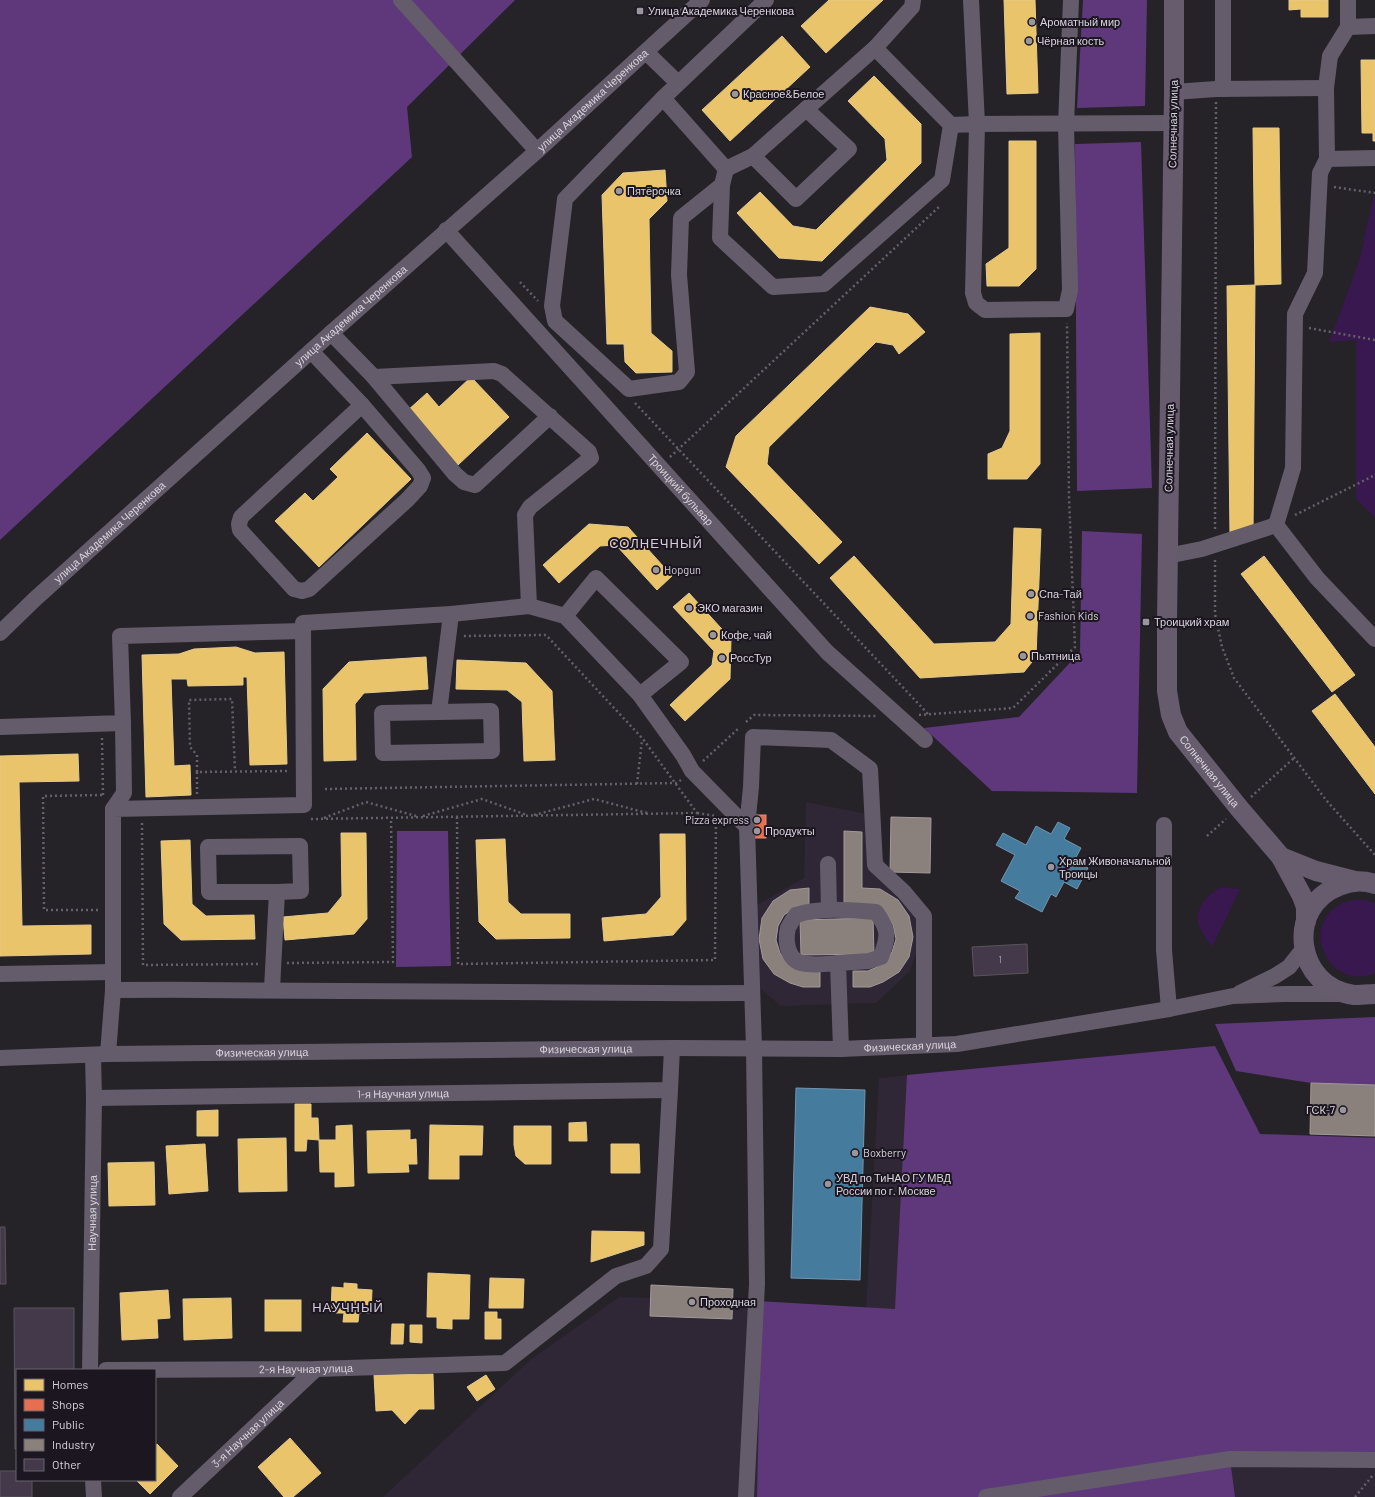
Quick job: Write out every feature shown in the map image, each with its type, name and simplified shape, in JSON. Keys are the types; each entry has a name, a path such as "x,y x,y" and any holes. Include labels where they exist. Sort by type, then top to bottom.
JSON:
{"main road":[{"name":"Солнечная улица","path":"1174,0 1174,123 1167,556 1167,691 1171,715 1178,732 1281,857 1302,896 1306,907 1306,921"},
{"name":"Солнечная улица","path":"1281,857 1335,877 1368,883"},
{"path":"1368,883 1344,884 1327,892 1314,904 1306,921 1303,938 1304,948 1310,965 1320,979 1336,990 1369,994"}],"street":[{"path":"401,0 537,151"},
{"name":"улица Академика Черенкова","path":"0,633 41,594 331,332 537,151 702,0"},
{"path":"722,185 681,218 679,274 687,372 679,382 629,389 555,321 552,306 565,199 678,83 766,0"},
{"path":"726,169 753,156 876,48 912,7 913,0"},
{"path":"971,0 977,124 973,293 976,303 985,310 1066,309 1070,290 1066,124 1071,0"},
{"path":"1220,89 1223,0"},
{"path":"1276,525 1293,468 1295,314 1315,273 1320,173 1326,159 1326,88 1330,56 1348,27 1348,0"},
{"path":"1348,27 1375,26"},
{"path":"876,48 951,125 1174,123"},
{"path":"646,52 678,83"},
{"path":"1174,92 1220,89 1326,88"},
{"path":"663,98 726,169"},
{"path":"753,156 796,199 849,149 806,109"},
{"path":"726,169 722,185 720,238 773,287 824,284 942,180 951,125"},
{"path":"1326,159 1375,158"},
{"name":"Троицкий бульвар","path":"446,230 827,652 925,740"},
{"path":"331,332 374,378 455,474 464,482 475,485 550,416"},
{"path":"311,351 362,405 418,470 423,478 420,486 407,500 310,589 302,591 294,589 240,530 239,524 241,517 362,405"},
{"path":"374,378 494,371 502,374 589,452 591,458 530,507 525,515 529,606"},
{"path":"1167,556 1202,548 1276,525"},
{"path":"1276,525 1317,578 1375,639"},
{"path":"565,616 596,578 681,662 640,695"},
{"path":"113,809 304,805 303,623 451,614 529,606 565,616 640,695 683,755 692,771 747,827"},
{"path":"439,712 451,614"},
{"path":"113,809 124,793 120,636 303,631"},
{"path":"491,711 492,751 383,753 382,713 439,712 491,711"},
{"path":"0,727 123,723"},
{"path":"746,1497 757,1284 754,1048 747,827 751,787 753,737 830,740 870,769 875,865 904,892 924,916 924,1045"},
{"name":"Научная улица","path":"90,1369 94,1098 113,990 113,809"},
{"path":"1164,825 1164,950 1169,1009"},
{"path":"300,846 301,891 277,892 209,892 208,848 300,846"},
{"path":"828,864 829,910"},
{"path":"272,989 277,892"},
{"path":"829,910 876,912 885,924 888,938 881,957 869,961 838,963 799,963 790,955 786,942 788,928 796,915 829,910"},
{"path":"1233,996 1275,976 1288,967 1304,948"},
{"path":"838,963 841,1049"},
{"path":"0,974 113,972"},
{"path":"113,990 272,989 587,993 752,993"},
{"path":"1233,996 1285,994 1369,994"},
{"name":"Физическая улица","path":"0,1058 101,1055 672,1048 841,1049 957,1044 1169,1009 1233,996"},
{"path":"670,1090 672,1048"},
{"name":"1-я Научная улица","path":"94,1098 670,1090"},
{"name":"2-я Научная улица","path":"156,1370 316,1369 505,1363 616,1276 646,1266 660,1249 670,1090"},
{"name":"3-я Научная улица","path":"180,1497 316,1369"},
{"path":"986,1497 1230,1459 1375,1460"},
{"path":"93,1481 94,1497"}],"path":[{"path":"1220,89 1215,614 1222,647 1234,678 1326,800 1375,855"},
{"path":"1319,185 1375,193"},
{"path":"660,467 940,206"},
{"path":"520,282 554,318"},
{"path":"325,789 676,783 692,771 754,715 898,716 1013,708 1074,647 1069,490 1066,309"},
{"path":"1295,326 1375,340"},
{"path":"630,399 929,714"},
{"path":"1276,525 1375,475"},
{"path":"448,636 546,635 642,739 697,813"},
{"path":"197,799 197,755 190,747 189,700 232,699 235,771"},
{"path":"102,734 103,795"},
{"path":"637,784 642,739"},
{"path":"198,772 290,771"},
{"path":"104,910 44,910 43,796 103,795 124,788"},
{"path":"322,818 366,802 419,817 482,799 530,816 594,798 651,814"},
{"path":"306,819 697,813 716,816 715,960 458,964 457,817"},
{"path":"1355,1497 1375,1473"}],"shaded area":[{"path":"0,0 515,0 407,107 412,157 0,540"},
{"path":"1083,0 1147,0 1145,106 1077,108"},
{"path":"1141,142 1152,488 1077,491 1075,144"},
{"path":"1375,197 1375,517 1356,499 1356,340 1329,342 1359,262 1373,198"},
{"path":"1082,531 1142,534 1137,793 992,791 924,728 1019,717 1080,652"},
{"path":"806,802 868,814 885,863 910,908 925,925 910,971 876,1003 781,1006 757,986 750,909 804,878"},
{"path":"397,831 448,831 451,966 396,967"},
{"path":"1222,887 1240,889 1212,947 1200,928 1198,922 1199,909 1211,894"},
{"path":"1353,900 1366,900 1375,903 1375,973 1359,977 1345,974 1333,966 1325,954 1321,941 1322,927 1328,914 1341,904"},
{"path":"1375,1017 1375,1085 1311,1083 1236,1071 1215,1024"},
{"path":"1215,1046 1260,1134 1375,1136 1375,1497 383,1497 530,1360 619,1297 756,1301 767,1303 866,1308 879,1078"},
{"path":"1215,1046 1260,1134 1375,1138 1375,1460 1230,1459 1235,1497 757,1497 761,1324 756,1301 895,1309 907,1075"}],"building: Homes":[{"path":"829,0 883,0 826,53 801,26"},
{"path":"1004,0 1035,0 1038,93 1007,94"},
{"path":"1289,0 1328,0 1328,17 1301,17 1301,9 1289,10"},
{"path":"782,36 810,67 730,141 702,110"},
{"path":"1361,60 1375,60 1375,141 1373,141 1373,133 1362,133"},
{"path":"874,76 921,124 921,163 822,261 779,258 737,213 760,192 793,226 816,230 887,160 885,139 848,101"},
{"path":"1253,128 1279,128 1281,284 1255,285"},
{"path":"1009,141 1036,141 1036,269 1019,286 987,286 986,264 1009,248"},
{"path":"665,170 667,201 649,219 651,333 672,351 672,372 636,373 625,362 624,344 607,344 602,195 623,173"},
{"path":"1255,285 1253,535 1230,535 1227,286"},
{"path":"870,307 908,314 925,332 899,354 893,345 876,342 769,447 767,464 842,542 819,564 726,467 736,436"},
{"path":"1040,333 1040,464 1027,479 988,479 988,454 1002,448 1010,431 1010,334"},
{"path":"471,377 509,417 458,465 407,411 427,393 439,407"},
{"path":"367,433 411,479 319,567 275,521 305,493 313,501 338,477 330,469"},
{"path":"589,524 628,527 672,576 657,590 616,545 600,546 559,583 543,565"},
{"path":"1014,528 1041,529 1036,657 1024,672 920,678 830,578 854,556 934,644 995,642 1011,624"},
{"path":"1264,556 1355,675 1332,692 1241,574"},
{"path":"689,593 731,639 730,679 685,721 670,705 712,665 714,651 673,607"},
{"path":"236,647 255,653 284,652 287,764 250,765 247,677 243,677 243,685 188,686 187,679 171,679 174,766 190,765 191,795 146,797 142,655 179,654 194,649"},
{"path":"426,657 428,689 364,693 355,704 356,760 324,761 323,689 349,662"},
{"path":"457,660 526,663 552,691 555,760 524,761 522,702 507,690 456,689"},
{"path":"1335,694 1375,747 1375,794 1312,711"},
{"path":"78,754 79,781 19,782 22,926 91,925 91,954 0,956 0,756"},
{"path":"341,833 366,833 367,919 354,934 285,940 283,917 328,913 342,896"},
{"path":"660,834 685,834 686,920 673,935 604,941 602,918 646,914 661,897"},
{"path":"505,839 508,902 521,914 570,914 570,938 496,939 479,922 476,840"},
{"path":"190,840 192,904 206,916 254,915 255,939 181,940 164,924 161,841"},
{"path":"295,1104 311,1104 311,1118 318,1118 319,1140 307,1139 306,1151 295,1151"},
{"path":"218,1110 218,1136 197,1136 197,1111"},
{"path":"586,1122 587,1141 569,1141 569,1123"},
{"path":"352,1125 354,1186 335,1187 335,1172 320,1172 319,1140 336,1140 336,1126"},
{"path":"430,1125 483,1126 482,1155 459,1155 459,1179 429,1179"},
{"path":"514,1126 551,1126 551,1164 525,1164 516,1156 514,1145"},
{"path":"410,1130 410,1140 416,1139 417,1164 408,1164 409,1172 368,1173 367,1131"},
{"path":"286,1138 287,1191 239,1192 238,1139"},
{"path":"205,1144 208,1191 169,1194 166,1146"},
{"path":"611,1144 639,1144 640,1173 611,1173"},
{"path":"154,1162 155,1205 109,1206 108,1163"},
{"path":"592,1231 644,1232 644,1245 591,1262"},
{"path":"428,1273 470,1275 469,1319 452,1319 452,1329 437,1328 437,1317 427,1317"},
{"path":"490,1278 524,1279 523,1308 489,1308"},
{"path":"344,1283 357,1284 357,1289 372,1290 371,1313 359,1313 358,1322 343,1322 344,1313 331,1313 332,1287 344,1288"},
{"path":"168,1290 170,1318 157,1319 158,1338 122,1340 120,1293"},
{"path":"231,1298 232,1338 184,1340 183,1299"},
{"path":"265,1300 301,1300 301,1331 265,1331"},
{"path":"485,1312 497,1312 497,1319 501,1319 501,1339 485,1339"},
{"path":"392,1324 404,1324 403,1344 391,1344"},
{"path":"410,1325 422,1325 422,1343 410,1342"},
{"path":"433,1374 434,1409 419,1409 405,1424 392,1410 376,1411 374,1375"},
{"path":"486,1375 495,1389 477,1401 467,1387"},
{"path":"290,1438 321,1473 293,1497 284,1497 258,1467"},
{"path":"157,1444 178,1466 150,1494 137,1481 156,1481"}],"building: Shops":[{"path":"748,815 766,815 766,838 748,838"}],"building: Public":[{"path":"1058,822 1070,828 1064,839 1081,848 1074,861 1088,868 1077,889 1064,882 1056,897 1051,894 1042,912 1015,898 1020,891 1001,881 1015,855 996,845 1003,833 1026,845 1036,826 1051,834"},
{"name":"УВД по ТиНАО ГУ МВД России по г. Москве","path":"796,1088 865,1090 860,1280 791,1278"}],"building: Industry":[{"path":"891,817 931,818 930,873 890,872"},
{"path":"844,831 862,832 862,888 880,889 898,900 909,916 913,937 909,957 899,972 883,982 870,987 853,987 853,971 868,971 886,961 892,952 896,939 893,925 887,914 844,905"},
{"path":"809,888 809,905 796,907 784,915 778,926 776,940 780,953 787,962 820,971 820,987 803,987 790,983 774,974 763,959 759,939 762,918 773,901 790,890"},
{"path":"873,918 874,954 801,955 800,920"},
{"name":"ГСК-7","path":"1311,1083 1375,1085 1375,1136 1310,1134"},
{"name":"Проходная","path":"651,1285 733,1289 732,1319 650,1316"}],"building: Other":[{"path":"1027,944 1028,973 974,976 972,947"},
{"path":"0,1227 5,1227 6,1284 0,1284"},
{"path":"14,1308 74,1308 74,1369 16,1369 15,1449"},
{"path":"0,1471 16,1471 16,1481 32,1481 32,1497 0,1497"}],"place":[{"name":"Улица Академика Черенкова","path":"640,11"},
{"name":"Ароматный мир","path":"1032,22"},
{"name":"Чёрная кость","path":"1029,41"},
{"name":"Красное&Белое","path":"735,94"},
{"name":"Пятёрочка","path":"619,191"},
{"name":"Hopgun","path":"656,570"},
{"name":"Спа-Тай","path":"1031,594"},
{"name":"ЭКО магазин","path":"689,608"},
{"name":"Fashion Kids","path":"1030,616"},
{"name":"Троицкий храм","path":"1146,622"},
{"name":"Кофе, чай","path":"713,635"},
{"name":"Пьятница","path":"1023,656"},
{"name":"РоссТур","path":"722,658"},
{"name":"Pizza express","path":"757,820"},
{"name":"Продукты","path":"757,831"},
{"name":"Храм Живоначальной Троицы","path":"1051,867"},
{"name":"ГСК-7","path":"1343,1110"},
{"name":"Boxberry","path":"855,1153"},
{"name":"УВД по ТиНАО ГУ МВД России по г. Москве","path":"828,1184"},
{"name":"Проходная","path":"692,1302"}],"district":[{"name":"СОЛНЕЧНЫЙ","path":"656,543"},
{"name":"НАУЧНЫЙ","path":"348,1307"}]}
